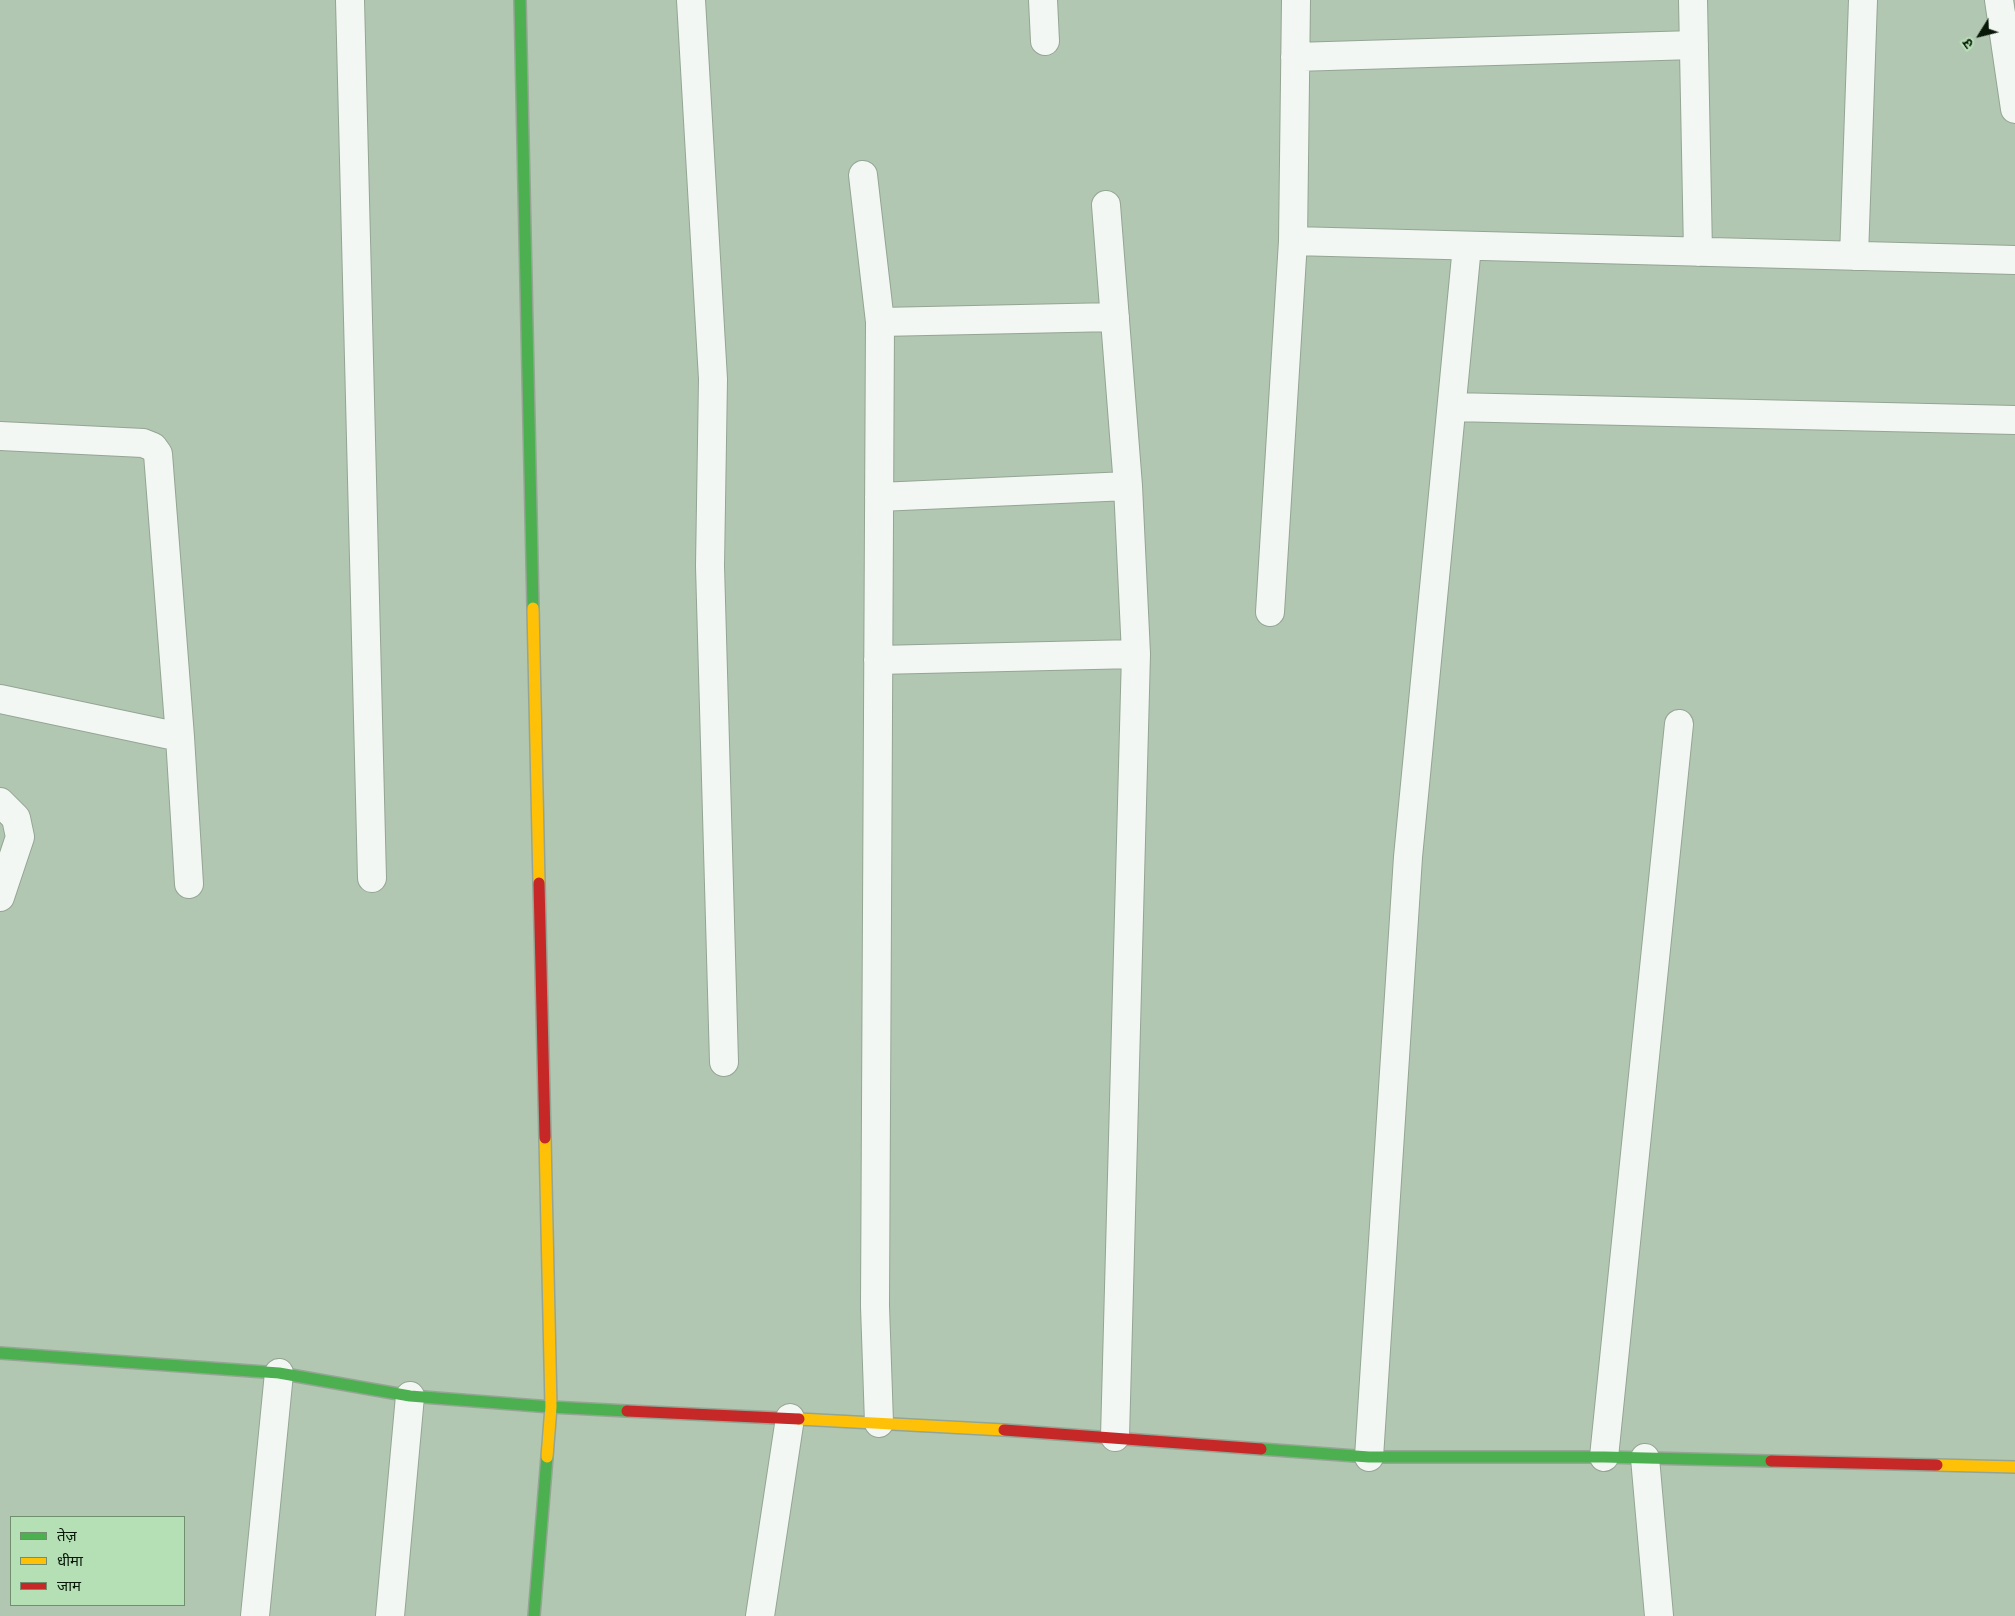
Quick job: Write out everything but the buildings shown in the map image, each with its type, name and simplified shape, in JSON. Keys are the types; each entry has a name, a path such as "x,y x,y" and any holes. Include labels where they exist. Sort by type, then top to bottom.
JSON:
{"street":[{"path":"350,0 372,878"},
{"path":"520,0 551,1407 534,1616"},
{"path":"691,0 713,379 710,566 724,1062"},
{"path":"1044,0 1044,41"},
{"path":"1270,612 1293,241 1296,0"},
{"path":"1693,0 1698,252"},
{"path":"1854,256 1863,0"},
{"path":"1998,0 2015,109"},
{"path":"1295,57 1694,45"},
{"path":"863,175 880,322 875,1306 879,1424"},
{"path":"1106,205 1128,486 1136,654 1115,1437"},
{"path":"1293,241 2015,260"},
{"path":"1369,1457 1408,857 1467,246"},
{"path":"880,322 1114,317"},
{"path":"1452,406 2015,420"},
{"path":"0,436 143,443 153,447 158,454 180,737 188,884"},
{"path":"879,497 1128,486"},
{"path":"878,660 1136,654"},
{"path":"0,699 180,737"},
{"path":"1604,1457 1679,724"},
{"path":"0,802 16,818 20,837 0,898"},
{"path":"0,1366 0,1353 279,1373 410,1396 551,1407 790,1418 1115,1437 1369,1457 1604,1457 2015,1467"},
{"path":"255,1616 279,1373"},
{"path":"390,1616 410,1396"},
{"path":"760,1616 790,1418"},
{"path":"1645,1458 1660,1616"}],"traffic: fast":[{"path":"520,0 533,608"},
{"path":"0,1353 279,1373 410,1396 627,1411"},
{"path":"1261,1449 1369,1457 1604,1457 1771,1461"},
{"path":"534,1616 547,1457"}],"traffic: slow":[{"path":"533,608 539,883"},
{"path":"545,1138 551,1407 547,1457"},
{"path":"799,1419 1004,1430"},
{"path":"1937,1465 2015,1467"}],"traffic: jam":[{"path":"539,883 545,1138"},
{"path":"627,1411 799,1419"},
{"path":"1004,1430 1261,1449"},
{"path":"1771,1461 1937,1465"}]}
